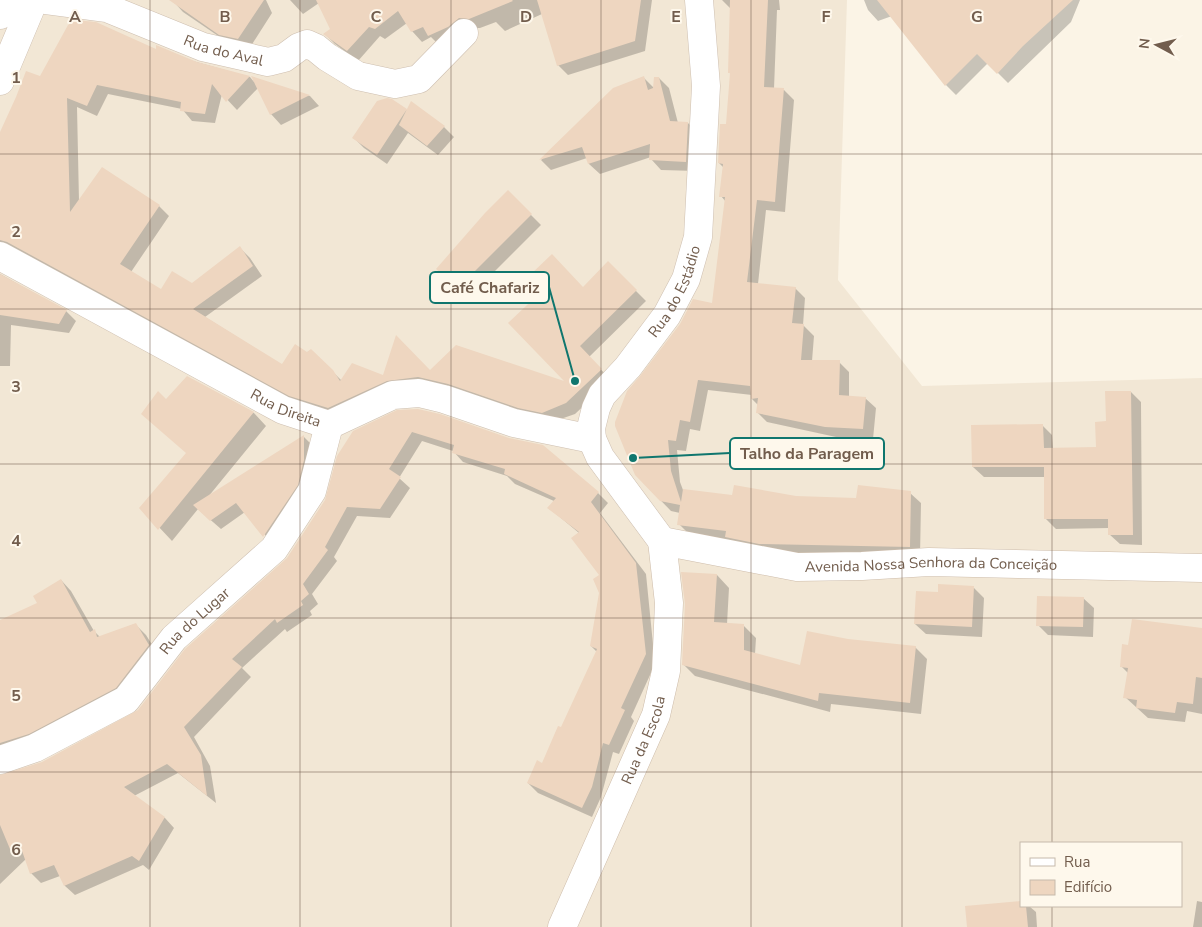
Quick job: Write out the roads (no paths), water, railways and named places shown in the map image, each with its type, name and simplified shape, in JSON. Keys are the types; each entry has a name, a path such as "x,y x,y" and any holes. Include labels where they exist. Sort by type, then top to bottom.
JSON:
{"street":[{"path":"0,15 33,0"},
{"path":"0,80 33,0"},
{"name":"Rua do Aval","path":"46,0 107,8 203,47 268,62 284,58 299,47 307,44 358,76 395,84 419,79 464,33"},
{"name":"Rua do Estádio","path":"592,439 593,418 602,395 628,367 667,315 686,279 698,237 706,86 699,0"},
{"name":"Rua Direita","path":"0,256 284,410 329,425 393,395 419,393 444,399 514,423 592,439"},
{"name":"Rua do Lugar","path":"0,760 35,748 126,700 174,638 274,549 312,491 329,425"},
{"path":"592,439 600,457 614,478 662,541"},
{"name":"Avenida Nossa Senhora da Conceição","path":"662,541 797,567 929,562 1202,568"},
{"name":"Rua da Escola","path":"562,927 656,715 666,670 669,603 662,541"}],"place":[{"name":"Café Chafariz","path":"575,381"},
{"name":"Talho da Paragem","path":"633,458"}]}
